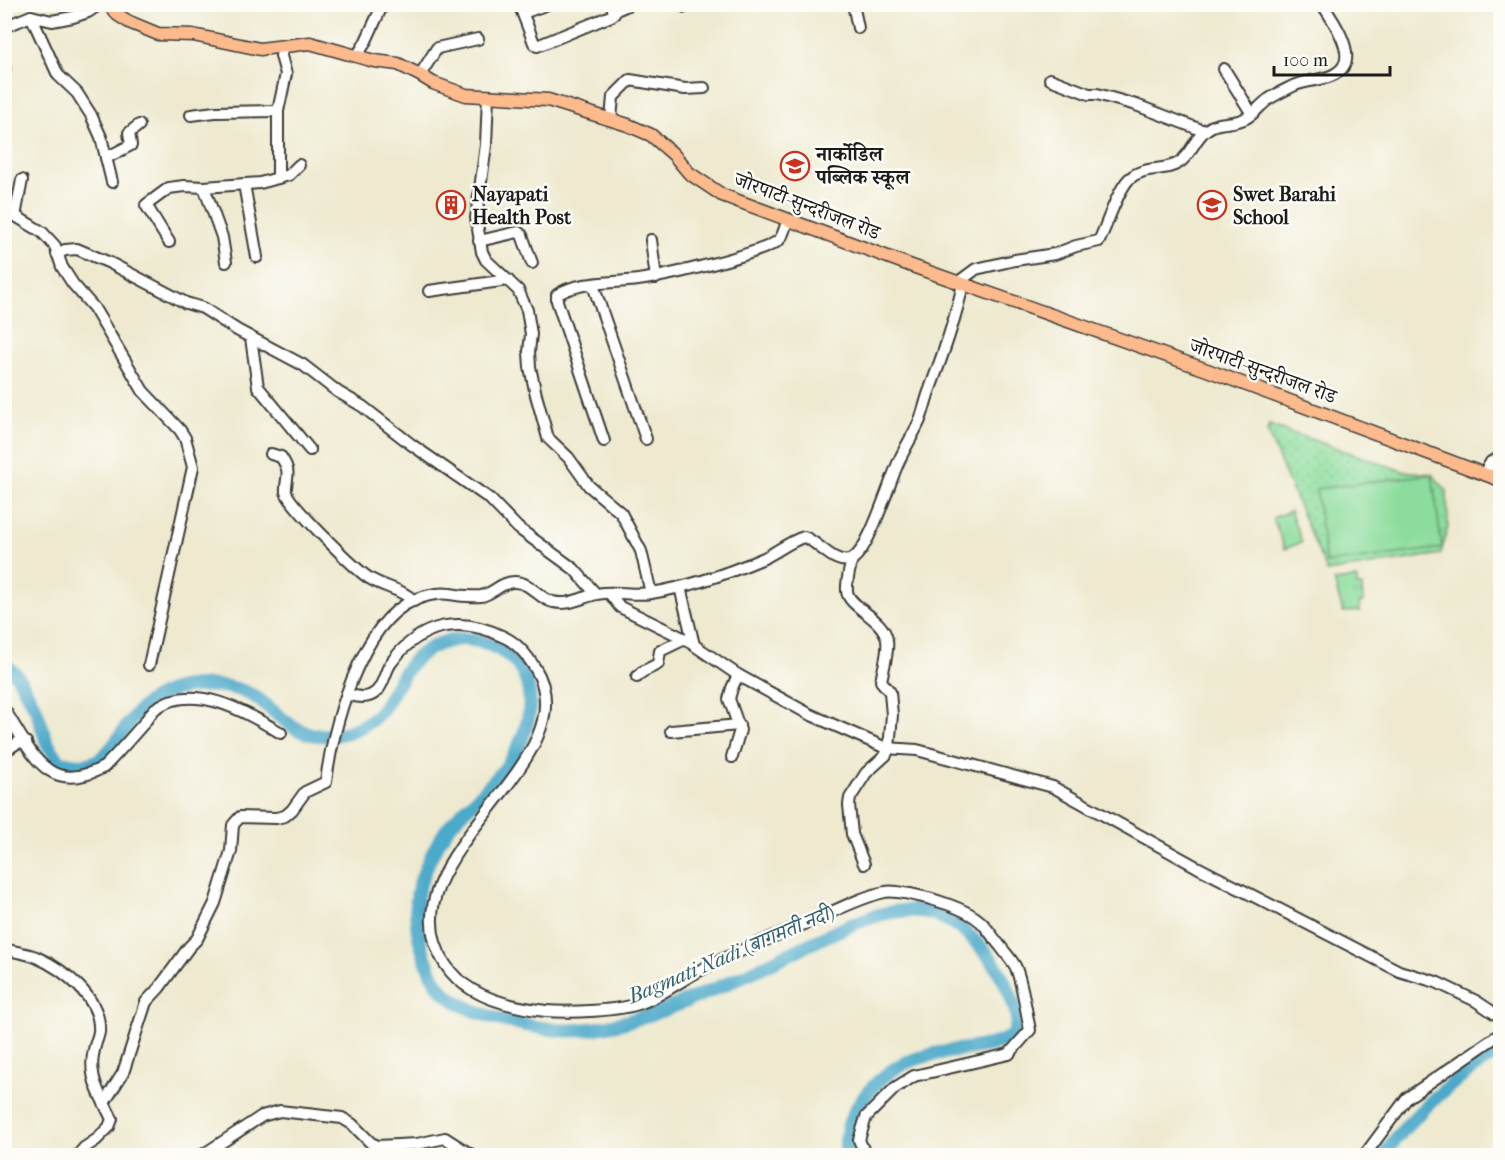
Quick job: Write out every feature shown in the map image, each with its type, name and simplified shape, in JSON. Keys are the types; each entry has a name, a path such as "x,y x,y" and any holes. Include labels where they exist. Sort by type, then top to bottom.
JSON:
{"main road":[{"name":"जोरपाटी-सुन्दरीजल रोड","path":"108,4 118,15 129,22 159,34 200,36 260,49 310,43 398,64 450,91 466,95 549,100 611,119 651,135 673,154 689,173 722,195 960,283 1207,370 1500,480"}],"street":[{"path":"4,27 31,16 52,21 73,17 88,12 100,4"},
{"path":"357,56 383,4"},
{"path":"548,4 521,9 534,44 537,46 542,46 611,16 613,8 630,4"},
{"path":"853,4 858,28"},
{"path":"104,1103 123,1073 146,1002 197,939 214,903 231,851 236,820 240,817 285,816 305,792 326,782 339,719 356,671 378,632 398,611 414,601 440,593 458,597 480,596 511,582 528,585 546,600 556,603 575,601 596,594 651,593 680,587 753,562 804,537 814,541 832,556 846,561 852,559 859,553 869,534 899,462 920,420 955,321 960,283 976,269 1055,254 1099,241 1128,180 1139,172 1180,162 1204,131 1217,123 1242,120 1269,99 1301,82 1330,76 1344,66 1345,47 1322,4"},
{"path":"31,16 58,75 77,93 101,137 112,182"},
{"path":"420,75 437,48 478,39"},
{"path":"278,178 279,111 285,74 281,56 282,48"},
{"path":"1224,69 1252,114"},
{"path":"1050,79 1089,94 1097,94 1136,105 1204,131"},
{"path":"611,119 614,97 630,80 685,89 704,88"},
{"path":"488,96 486,145 476,218 478,241 486,260 518,290 527,310 531,333 530,367 548,438 568,457 588,486 621,513 641,551 651,593"},
{"path":"191,116 215,112 279,111"},
{"path":"106,158 131,145 129,133 139,125"},
{"path":"169,242 146,205 169,188 244,184 278,178 289,175 299,165"},
{"path":"15,216 22,180"},
{"path":"244,184 257,257"},
{"path":"204,187 222,237 226,262"},
{"path":"4,209 42,232 54,246 62,267 94,308 143,391 180,430 191,455 193,467 149,665"},
{"path":"604,441 556,298 557,295 568,288 656,278 753,251 776,242 782,237 788,219"},
{"path":"478,241 519,232 532,263"},
{"path":"651,240 656,278"},
{"path":"57,254 65,250 77,249 102,260 186,303 203,308 303,365 490,499 518,528 574,569 596,594"},
{"path":"429,291 508,280"},
{"path":"593,285 646,439"},
{"path":"252,338 258,387 310,450"},
{"path":"271,454 281,457 287,470 286,491 289,499 312,525 367,577 405,594 414,601"},
{"path":"1484,474 1491,462 1500,458"},
{"path":"852,559 847,594 851,602 860,607 882,628 887,640 881,681 890,692 892,715 889,748 886,755 866,773 850,798 852,834 864,864"},
{"path":"680,587 690,642"},
{"path":"610,594 621,607 690,642 738,675 809,714 889,748 916,750 1053,788 1218,878 1399,971 1436,982 1476,1001 1500,1017"},
{"path":"347,694 362,698 375,692 379,689 386,669 402,648 425,632 447,625 475,626 507,638 522,649 539,675 544,688 545,702 541,729 525,760 462,843 444,876 431,910 438,952 451,974 462,984 494,1000 542,1011 562,1012 637,1005 699,971 777,935 888,891 937,899 980,920 1016,966 1030,1030 1009,1054 914,1076 895,1088 866,1117 859,1140 866,1155"},
{"path":"637,677 658,664 660,651 690,642"},
{"path":"732,757 740,730 729,699 738,675"},
{"path":"4,709 38,763 56,775 75,778 104,767 155,709 170,702 190,698 210,700 281,733"},
{"path":"671,731 739,725"},
{"path":"4,752 17,742 26,742"},
{"path":"4,949 37,957 77,984 94,1006 99,1031 92,1064 93,1076 112,1119 109,1127 77,1155"},
{"path":"1364,1155 1407,1098 1500,1035"},
{"path":"201,1155 262,1116 280,1111 342,1118 352,1124 371,1143 378,1146 417,1144 445,1138 473,1155"}],"green space":[{"path":"1269,425 1403,471 1432,474 1447,491 1448,527 1441,554 1327,572 1267,431"},
{"path":"1432,474 1442,548 1326,563 1316,489"},
{"path":"1290,511 1302,542 1285,549 1273,518"},
{"path":"1357,578 1357,586 1362,586 1363,602 1359,603 1360,611 1343,612 1334,581"}],"waterway":[{"name":"Bagmati Nadi (बागमती नदी)","path":"4,664 17,675 36,709 47,743 59,761 75,765 99,760 138,712 164,693 195,686 237,689 250,694 303,732 321,735 339,734 356,729 375,717 413,662 424,652 439,644 468,639 500,650 515,662 525,678 529,695 529,714 516,752 504,770 448,828 433,852 422,878 417,897 417,928 427,962 438,984 455,1000 494,1018 549,1029 579,1030 613,1025 684,1002 866,919 907,911 921,911 941,917 973,939 996,967 1016,1011 1017,1021 1014,1035 991,1045 920,1057 895,1068 873,1087 854,1113 847,1133 847,1156"},
{"name":"Bagmati Nadi (बागमती नदी)","path":"1383,1156 1408,1125 1436,1097 1467,1072 1500,1050"}],"place":[{"name":"नार्कोडिल पब्लिक स्कूल","path":"795,166"},
{"name":"Nayapati Health Post","path":"451,205"},
{"name":"Swet Barahi School","path":"1212,205"}]}
